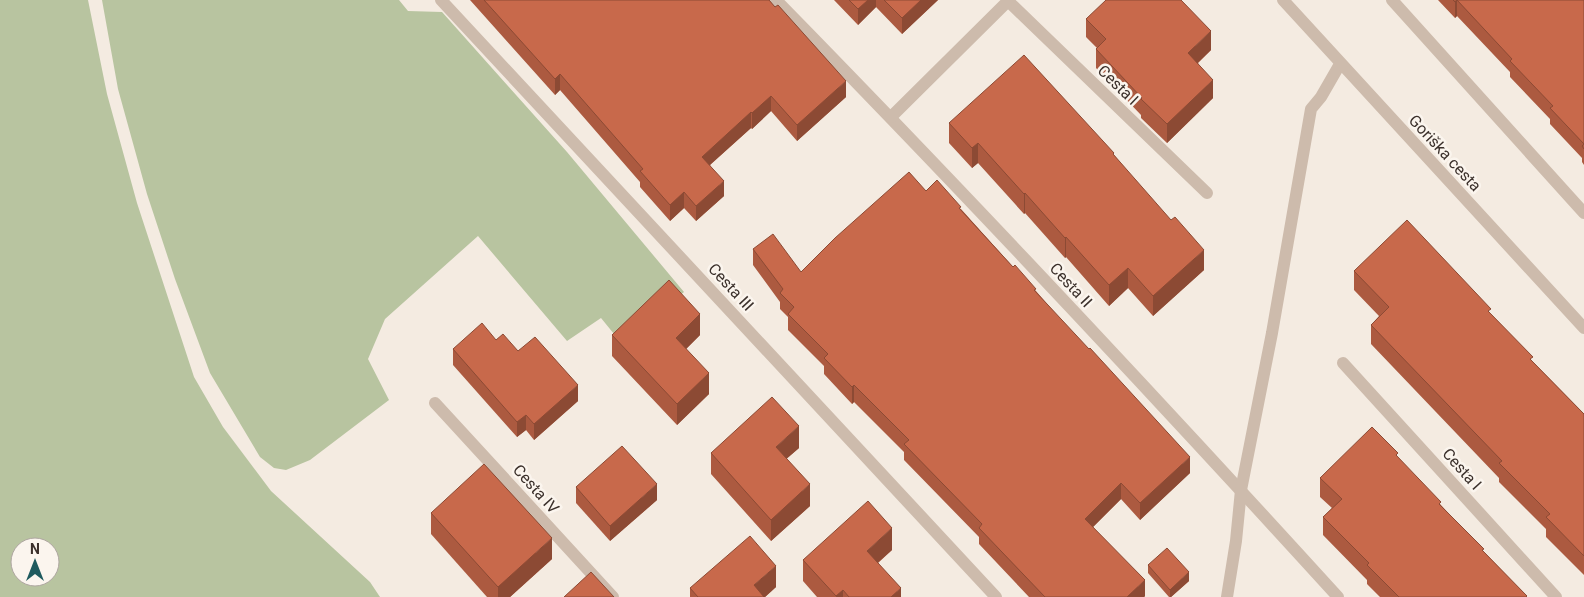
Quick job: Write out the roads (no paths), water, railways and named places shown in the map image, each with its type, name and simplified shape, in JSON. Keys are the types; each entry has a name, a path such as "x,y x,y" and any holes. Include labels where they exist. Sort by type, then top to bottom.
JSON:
{"street":[{"name":"Cesta III","path":"441,0 996,597"},
{"name":"Cesta II","path":"776,0 891,117 1241,490 1338,597"},
{"name":"Goriška cesta","path":"1283,0 1584,328"},
{"path":"1392,0 1584,213"},
{"path":"891,117 1007,1"},
{"name":"Cesta I","path":"1007,1 1207,193"},
{"path":"1227,597 1236,541 1241,490 1272,333 1311,109 1321,97 1340,64"},
{"name":"Cesta I","path":"1343,364 1556,597"},
{"name":"Cesta IV","path":"435,403 613,597"}]}
